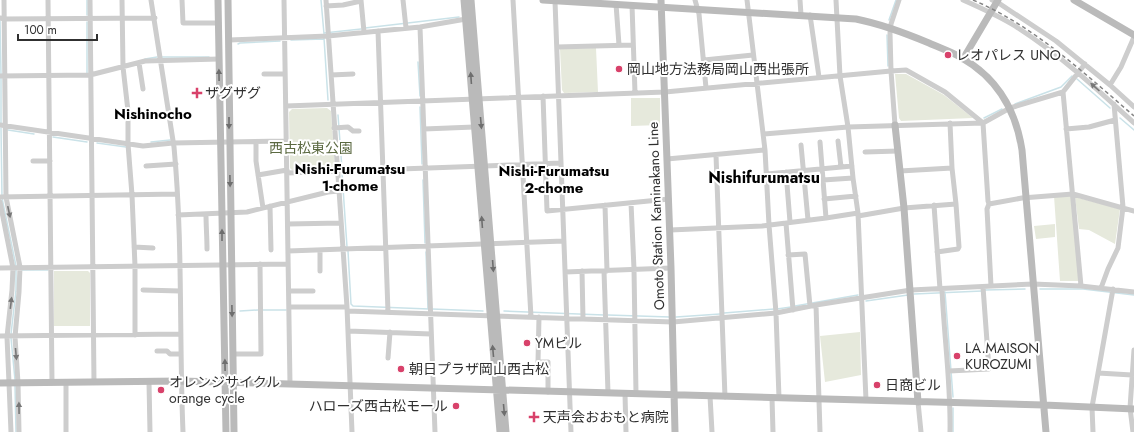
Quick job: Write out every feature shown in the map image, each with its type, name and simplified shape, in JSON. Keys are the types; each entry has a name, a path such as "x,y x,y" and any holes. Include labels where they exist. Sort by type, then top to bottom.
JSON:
{"street":[{"path":"4,0 2,18 2,198 16,268"},
{"path":"48,0 52,383"},
{"path":"90,0 94,382"},
{"path":"122,0 123,67 128,111 128,144 135,266 135,335"},
{"path":"151,0 176,164 180,266 183,432"},
{"path":"182,0 182,23 219,23"},
{"path":"218,0 222,265 227,432"},
{"path":"228,0 234,432"},
{"path":"284,0 290,384"},
{"path":"403,0 405,25"},
{"path":"464,0 476,99 474,127 492,245 493,315"},
{"path":"471,0 484,245 493,315 499,390 500,432"},
{"path":"513,0 531,314"},
{"path":"543,0 616,4 661,3 698,9 856,19 890,28 923,41 964,59 983,73 1002,94 1010,108 1020,136 1046,432"},
{"path":"695,0 699,14 706,88"},
{"path":"747,0 764,134 769,225 776,310 776,398 773,432"},
{"path":"800,0 802,15"},
{"path":"836,0 840,76 848,126 858,214 866,400"},
{"path":"899,0 890,28 891,71 911,293 920,432"},
{"path":"963,0 991,13 1036,40 1058,56 1134,123"},
{"path":"1074,0 1134,36 1121,67 1110,85"},
{"path":"352,432 346,249 341,223 339,191 340,171 337,128 326,35 326,3 343,5 361,1 364,30"},
{"path":"555,1 571,432"},
{"path":"964,59 991,13 996,1 1056,41 1110,85 1134,107"},
{"path":"634,3 633,45 635,93"},
{"name":"Omoto Station Kaminakano Line","path":"661,3 670,230 675,432"},
{"path":"616,4 619,45"},
{"path":"810,15 819,78"},
{"path":"2,18 154,18"},
{"path":"229,40 326,35 364,30 378,31 405,25 420,27 466,20"},
{"path":"420,27 435,432"},
{"path":"378,31 388,309"},
{"path":"557,48 633,45"},
{"path":"704,60 753,55"},
{"path":"2,76 90,75 145,61 219,59"},
{"path":"139,63 143,89"},
{"path":"764,134 848,126 984,123 1010,108 1063,92 1085,64"},
{"path":"286,106 665,92 906,70 945,92 984,123 989,204 987,208 991,286"},
{"path":"264,74 285,74"},
{"path":"331,75 353,74"},
{"path":"1063,92 1081,286"},
{"path":"543,96 547,212 668,199"},
{"path":"1101,288 1118,248 1123,207 1114,104"},
{"path":"1066,129 1089,127 1115,120"},
{"path":"937,252 958,250 959,247 952,168 950,123"},
{"path":"3,125 143,146 173,143 286,141"},
{"path":"337,128 348,127 352,131 359,131"},
{"path":"424,129 474,127"},
{"path":"838,140 841,167"},
{"path":"256,142 256,161 263,208"},
{"path":"820,142 826,218"},
{"path":"801,145 808,220"},
{"path":"667,159 765,150"},
{"path":"865,152 898,151"},
{"path":"716,155 725,397"},
{"path":"33,160 50,160"},
{"path":"258,175 287,171 340,171 560,163"},
{"path":"146,166 176,164"},
{"path":"767,174 852,166"},
{"path":"900,171 952,168"},
{"path":"786,172 788,255 793,307"},
{"path":"823,180 853,178"},
{"path":"178,216 247,212 288,201 339,191"},
{"path":"2,198 177,194"},
{"path":"989,204 1026,198 1073,194 1134,211"},
{"path":"824,199 856,196"},
{"path":"2,198 16,268 12,290 11,337 14,383 20,432"},
{"path":"631,203 634,269 636,394"},
{"path":"670,230 762,226 904,208 956,204"},
{"path":"605,205 608,394"},
{"path":"270,206 271,250"},
{"path":"934,206 937,252 950,371 950,432"},
{"path":"206,214 207,249"},
{"path":"288,224 341,223"},
{"path":"288,252 564,241"},
{"path":"134,247 153,248"},
{"path":"320,251 320,271"},
{"path":"788,255 805,254 812,304 820,432"},
{"path":"233,354 261,354 260,264"},
{"path":"0,268 288,264"},
{"path":"565,272 671,268"},
{"path":"582,271 583,316"},
{"path":"289,307 430,310 493,315 531,314 539,317 567,315 635,318 673,322 862,298 941,291 983,290 991,286 1033,284 1081,286 1101,288 1112,292 1134,292"},
{"path":"143,290 180,291"},
{"path":"950,371 989,369 983,290"},
{"path":"289,292 313,291"},
{"path":"1093,432 1092,407 1112,292"},
{"path":"539,317 538,362 548,362 548,392"},
{"path":"348,331 431,334"},
{"path":"388,358 390,332"},
{"path":"0,336 181,334"},
{"path":"11,337 14,383 11,432"},
{"path":"1133,432 1132,375 1134,350"},
{"path":"157,351 167,351 170,354 181,354"},
{"path":"1098,373 1132,375"},
{"path":"0,384 181,381 608,394 950,402 1132,409"},
{"path":"149,382 150,432"},
{"path":"66,383 66,432"},
{"path":"499,390 506,432"},
{"path":"625,394 626,432"},
{"path":"710,396 712,432"}],"green space":[{"path":"596,48 598,92 564,93 562,90 560,49"},
{"path":"895,74 906,74 944,95 973,118 901,121 899,118"},
{"path":"631,98 660,98 660,125 631,126"},
{"name":"西古松東公園","path":"327,108 331,111 335,167 332,170 292,170 290,168 289,112 292,109"},
{"path":"1054,196 1071,196 1079,281 1060,281"},
{"path":"1075,197 1120,209 1115,244 1089,230 1079,229"},
{"path":"1055,224 1055,237 1036,239 1034,226"},
{"path":"54,271 88,271 90,273 90,326 54,326"},
{"path":"860,332 861,375 825,382 820,336"}],"waterway":[{"path":"87,0 87,15"},
{"path":"321,0 324,34"},
{"path":"889,20 896,0"},
{"path":"365,28 459,17"},
{"path":"0,20 1,74"},
{"path":"87,22 87,73"},
{"path":"324,33 361,29"},
{"path":"887,35 888,66"},
{"path":"324,38 328,100"},
{"path":"291,40 324,39"},
{"path":"238,44 280,41"},
{"path":"145,59 157,57"},
{"path":"162,57 209,57"},
{"path":"418,62 420,96"},
{"path":"1015,104 1061,87 1072,76"},
{"path":"1,78 1,124"},
{"path":"1077,79 1110,108"},
{"path":"420,107 422,164"},
{"path":"984,118 1002,109"},
{"path":"338,115 342,169"},
{"path":"1120,118 1134,130"},
{"path":"1,128 2,198 16,266"},
{"path":"8,130 34,134"},
{"path":"53,137 87,142"},
{"path":"151,142 170,140"},
{"path":"97,143 126,147"},
{"path":"342,173 347,247"},
{"path":"423,180 425,243"},
{"path":"348,251 351,304 353,306 429,309"},
{"path":"426,252 428,309"},
{"path":"11,334 16,290 16,270"},
{"path":"22,270 48,270"},
{"path":"985,290 1025,289"},
{"path":"1040,289 1083,289 1134,295"},
{"path":"914,294 982,291"},
{"path":"945,292 953,397"},
{"path":"795,306 858,295"},
{"path":"866,301 908,295"},
{"path":"777,309 791,307"},
{"path":"432,309 483,311"},
{"path":"724,313 774,309"},
{"path":"240,311 258,310"},
{"path":"262,310 286,310"},
{"path":"504,311 604,315"},
{"path":"676,317 720,314"},
{"path":"608,315 670,317"},
{"path":"11,338 15,380"},
{"path":"15,386 16,432"},
{"path":"953,408 953,432"}],"railway":[{"path":"973,0 1017,23 1038,37 1077,67 1134,116"}],"place":[{"name":"レオパレス UNO","path":"948,55"},
{"name":"岡山地方法務局岡山西出張所","path":"619,69"},
{"name":"ザグザグ","path":"197,93"},
{"name":"YMビル","path":"527,343"},
{"name":"LA.MAISON KUROZUMI","path":"957,356"},
{"name":"朝日プラザ岡山西古松","path":"401,369"},
{"name":"日商ビル","path":"877,385"},
{"name":"オレンジサイクル orange cycle","path":"161,390"},
{"name":"ハローズ西古松モール","path":"456,406"},
{"name":"天声会おおもと病院","path":"534,417"}],"district":[{"name":"Nishinocho","path":"153,114"},
{"name":"Nishifurumatsu","path":"764,177"},
{"name":"Nishi-Furumatsu 1-chome","path":"350,178"},
{"name":"Nishi-Furumatsu 2-chome","path":"554,180"}]}
